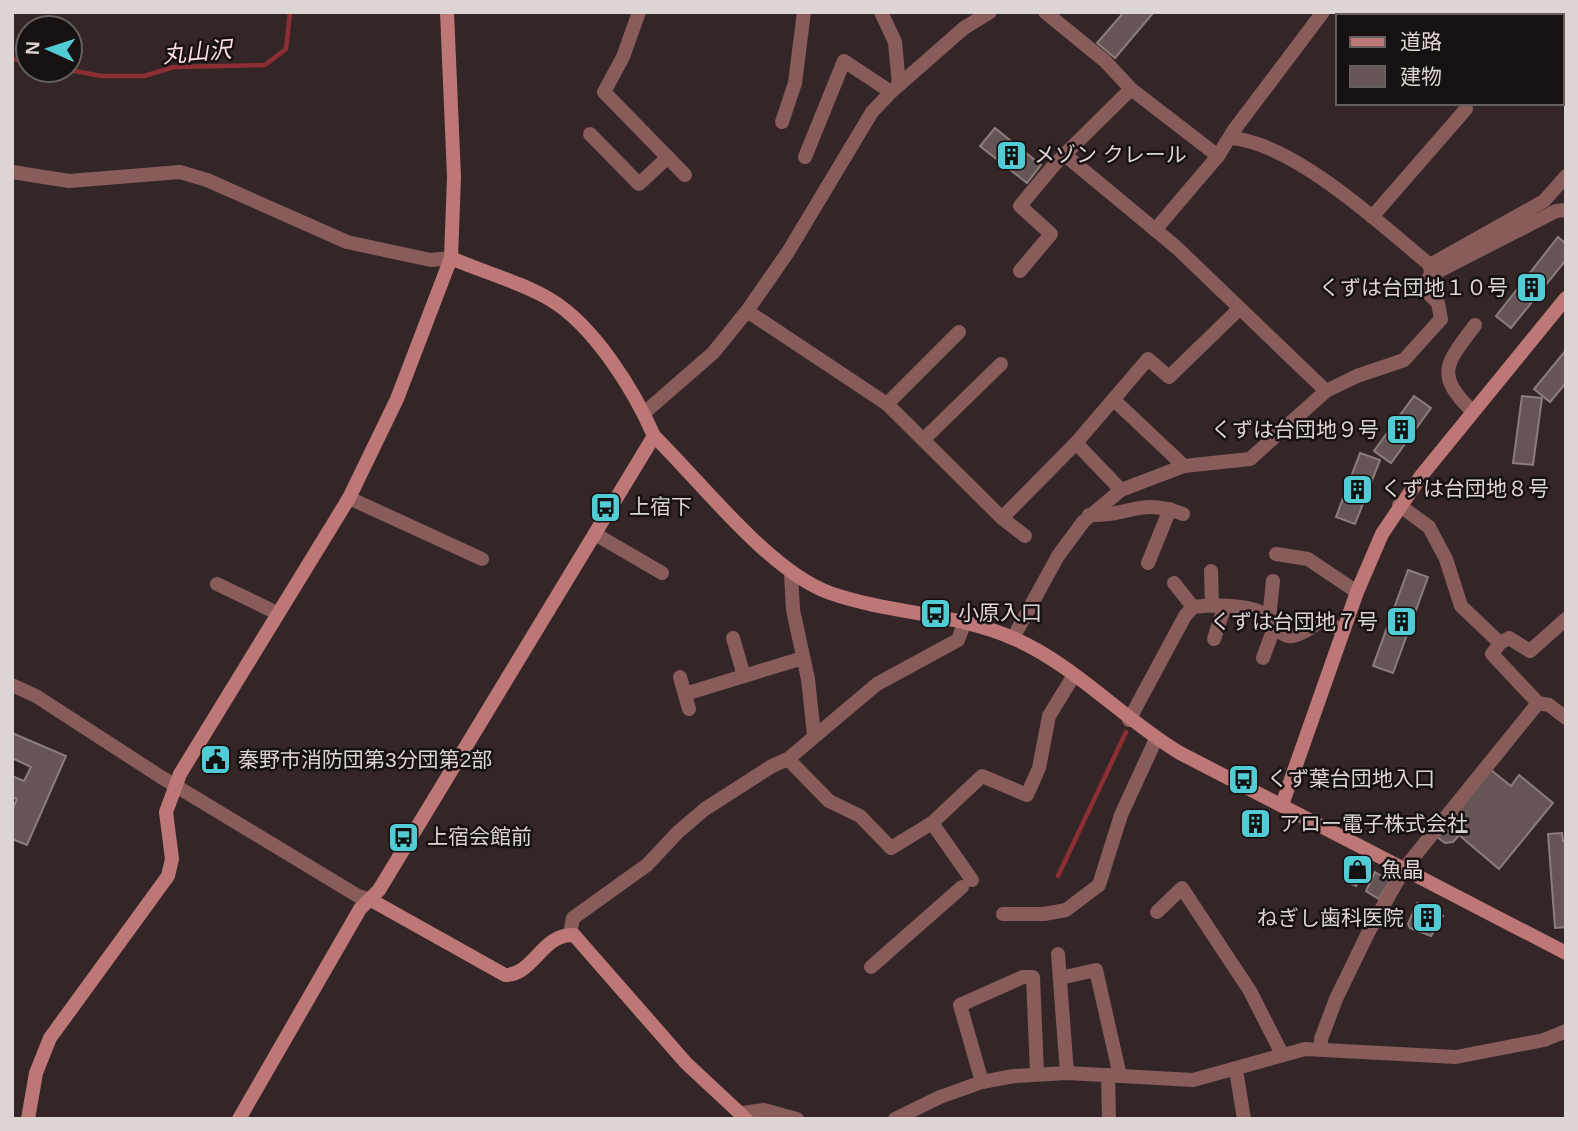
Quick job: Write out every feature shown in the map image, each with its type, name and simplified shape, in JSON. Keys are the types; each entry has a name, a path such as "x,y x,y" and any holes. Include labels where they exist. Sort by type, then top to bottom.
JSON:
{"street":[{"path":"28,1119 36,1073 50,1038 168,876 172,859 166,812 175,786 277,613 313,560 349,498 397,400 451,258 454,177 447,12"},
{"path":"639,12 623,57 604,92 685,175"},
{"path":"782,122 795,83 804,12"},
{"path":"881,12 895,43 895,88"},
{"path":"644,413 713,352 747,311 788,252 872,112 895,88 964,28 990,12"},
{"path":"1045,12 1105,61 1131,89 1218,156"},
{"path":"1155,230 1218,156 1323,12"},
{"path":"805,157 844,61 895,88"},
{"path":"1020,271 1051,234 1020,206 1065,155 1131,89"},
{"path":"1372,217 1466,108"},
{"path":"590,134 639,184 668,157"},
{"path":"1231,138 1243,139 1290,159 1372,217 1430,270"},
{"path":"1065,155 1155,230 1326,391"},
{"path":"12,172 63,180 180,172 207,180 347,242 431,260 451,258 550,299 581,321 644,413 654,436 791,573 849,599 964,624 1013,638 1047,655 1156,739 1566,953"},
{"path":"1013,638 1058,556 1089,515 1121,490 1184,466 1250,458 1326,391 1357,376 1395,365 1415,351 1441,319 1438,303 1422,287 1430,270 1544,201 1566,176"},
{"path":"1430,270 1556,211 1566,210"},
{"path":"1282,805 1357,592 1399,505 1566,298"},
{"path":"1002,518 1076,443 1148,359 1169,377 1238,310"},
{"path":"747,311 887,404 1002,518 1025,536"},
{"path":"1473,412 1450,387 1448,372 1455,352 1475,325"},
{"path":"887,404 959,332"},
{"path":"924,439 1001,363"},
{"path":"1114,400 1184,466"},
{"path":"239,1119 359,909 371,900 654,436"},
{"path":"1076,443 1121,490"},
{"path":"349,498 482,559"},
{"path":"1089,515 1102,516 1143,505 1176,512 1147,553"},
{"path":"1399,505 1429,527 1446,559 1461,606 1500,643"},
{"path":"596,534 662,573"},
{"path":"1276,554 1308,559 1357,592"},
{"path":"1211,571 1218,606 1214,639"},
{"path":"791,573 793,610 814,735"},
{"path":"1263,657 1271,624 1273,581"},
{"path":"1174,583 1194,607"},
{"path":"217,584 277,613"},
{"path":"1129,720 1185,616 1194,607 1218,606 1257,610 1271,624 1295,636 1320,621 1343,629"},
{"path":"1566,619 1531,650 1509,638 1500,643 1492,654 1538,703 1549,705 1566,718"},
{"path":"570,934 573,918 648,865 678,832 705,809 772,765 788,759 877,684 958,640 964,624"},
{"path":"733,638 744,676"},
{"path":"685,694 803,658"},
{"path":"788,759 829,801 860,816 891,848 932,822 982,776 1027,795 1039,768 1049,716 1074,675"},
{"path":"680,677 689,709"},
{"path":"12,685 36,696 175,786 358,896 371,900 506,975 519,972 554,939 570,934 580,940 687,1063 744,1116 764,1110 797,1119"},
{"path":"1321,1048 1321,1039 1336,999 1404,869 1538,703"},
{"path":"1003,914 1066,910 1099,885 1121,815 1156,739"},
{"path":"871,967 967,884 932,822"},
{"path":"1157,912 1182,888 1250,991 1282,1054"},
{"path":"1058,954 1067,1073"},
{"path":"1060,978 1096,970 1114,1076 1109,1119"},
{"path":"982,1082 960,1005 1023,977 1032,977 1037,1073"},
{"path":"895,1119 940,1097 982,1082 1037,1073 1193,1080 1236,1070 1282,1054 1321,1048 1456,1058 1544,1040 1566,1031"},
{"path":"1236,1070 1244,1119"}],"building":[{"path":"1124,12 1154,12 1115,58 1097,43"},
{"name":"メゾン クレール","path":"995,128 1041,165 1027,183 980,146"},
{"name":"くずは台団地１０号","path":"1558,237 1566,244 1566,260 1511,328 1496,316"},
{"path":"1566,350 1566,383 1550,402 1534,389"},
{"name":"くずは台団地９号","path":"1414,396 1431,408 1391,463 1374,451"},
{"path":"1522,396 1542,398 1533,465 1513,463"},
{"name":"くずは台団地８号","path":"1360,453 1380,460 1355,524 1336,517"},
{"name":"くずは台団地７号","path":"1408,570 1428,577 1393,673 1373,666"},
{"path":"12,733 66,756 27,845 12,839 12,810 17,799 12,797 12,776 24,781 31,767 12,758"},
{"path":"1491,770 1511,786 1519,775 1553,803 1499,869 1459,835 1453,842 1445,843 1437,837"},
{"name":"アロー電子株式会社","path":"1250,813 1269,822 1263,835 1243,826"},
{"path":"1562,833 1563,841 1566,841 1566,927 1555,928 1548,834"},
{"name":"魚晶","path":"1356,856 1371,864 1356,886 1344,880"},
{"path":"1375,872 1390,881 1379,899 1366,891"},
{"name":"ねぎし歯科医院","path":"1417,903 1443,916 1431,936 1410,928 1408,924"}],"waterway":[{"name":"丸山沢","path":"84,73 101,76 144,76 174,67 265,65 286,49 290,12"},
{"path":"1058,876 1126,732"}],"place":[{"name":"メゾン クレール","path":"1011,155"},
{"name":"くずは台団地１０号","path":"1531,288"},
{"name":"くずは台団地９号","path":"1402,430"},
{"name":"くずは台団地８号","path":"1358,489"},
{"name":"上宿下","path":"606,507"},
{"name":"小原入口","path":"935,613"},
{"name":"くずは台団地７号","path":"1401,622"},
{"name":"秦野市消防団第3分団第2部","path":"215,760"},
{"name":"くず葉台団地入口","path":"1244,779"},
{"name":"アロー電子株式会社","path":"1256,824"},
{"name":"上宿会館前","path":"404,837"},
{"name":"魚晶","path":"1358,870"},
{"name":"ねぎし歯科医院","path":"1427,918"}]}
